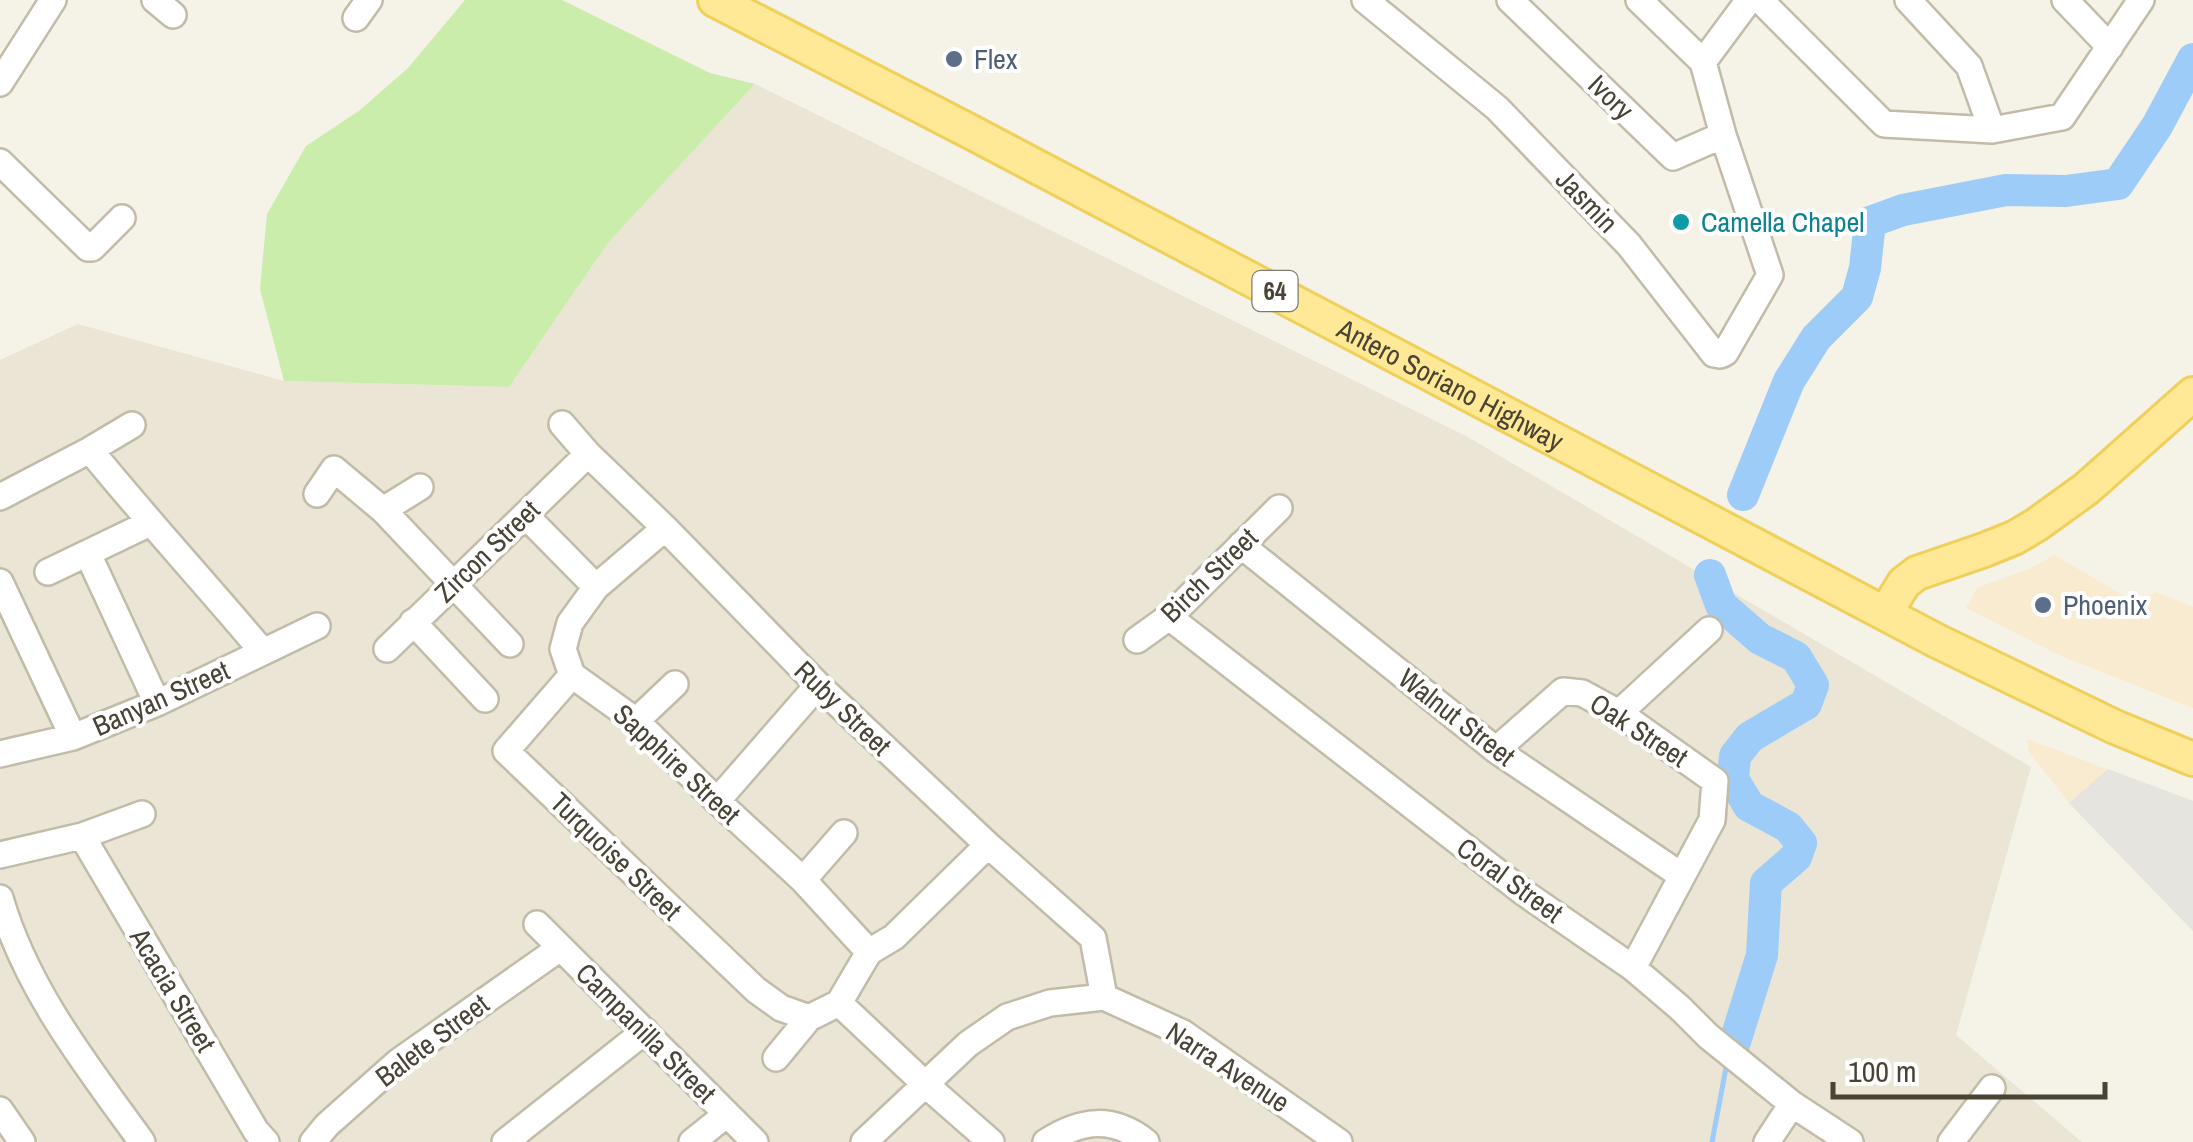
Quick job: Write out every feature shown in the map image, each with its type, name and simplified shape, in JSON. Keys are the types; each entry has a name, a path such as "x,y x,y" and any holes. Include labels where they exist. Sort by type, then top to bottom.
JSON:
{"main road":[{"name":"Antero Soriano Highway","path":"715,0 1937,640 2115,727 2193,758"},
{"path":"1886,612 1904,583 1917,573 2014,538 2060,510 2193,394"}],"street":[{"path":"0,83 53,0"},
{"name":"Jasmin","path":"1365,0 1496,108 1629,246 1714,354 1725,352 1770,276 1723,135"},
{"name":"Ivory","path":"1510,0 1673,157 1723,135"},
{"path":"1639,0 1702,62 1723,135"},
{"path":"1702,62 1749,0"},
{"path":"1760,0 1884,124 1992,130 2062,117 2141,0"},
{"path":"1908,0 1968,66 1992,130"},
{"path":"2065,0 2110,47"},
{"path":"0,162 88,248 122,218"},
{"path":"0,497 132,424"},
{"name":"Ruby Street","path":"562,424 818,685 1093,938 1104,997"},
{"path":"90,450 263,652"},
{"name":"Zircon Street","path":"388,649 588,454"},
{"path":"317,494 334,469 383,510 510,644"},
{"path":"383,510 420,487"},
{"name":"Birch Street","path":"1137,640 1169,617 1278,508"},
{"path":"526,515 596,587"},
{"path":"48,572 150,523"},
{"path":"572,674 562,649 570,623 596,587 665,528"},
{"name":"Walnut Street","path":"1241,545 1496,750 1682,876"},
{"path":"88,554 157,703"},
{"path":"0,582 73,737"},
{"name":"Coral Street","path":"1169,617 1522,892 1634,968 1708,1036 1792,1104 1850,1142"},
{"path":"413,622 485,699"},
{"name":"Banyan Street","path":"0,754 73,737 157,703 317,626"},
{"path":"1619,713 1709,630"},
{"name":"Sapphire Street","path":"572,674 636,721 803,880 869,952"},
{"name":"Turquoise Street","path":"572,674 506,751 756,990 782,1008 809,1018"},
{"path":"636,721 675,684"},
{"path":"717,801 818,685"},
{"name":"Oak Street","path":"1496,750 1563,691 1582,693 1619,713 1714,781 1712,820 1634,968"},
{"path":"0,855 82,836 142,814"},
{"path":"803,880 844,834"},
{"name":"Acacia Street","path":"82,836 266,1142"},
{"path":"776,1058 809,1018 839,1003 869,952 894,937 988,845"},
{"path":"0,898 10,932 60,1027 142,1142"},
{"name":"Campanilla Street","path":"537,924 755,1142"},
{"name":"Balete Street","path":"313,1142 398,1062 560,948"},
{"path":"864,1142 968,1044 1007,1016 1050,1003 1104,997"},
{"name":"Narra Avenue","path":"1104,997 1183,1033 1338,1142"},
{"path":"839,1003 990,1142"},
{"path":"505,1142 644,1032"},
{"path":"1960,1139 1992,1088"},
{"path":"1766,1142 1792,1104"},
{"path":"0,1110 22,1142"},
{"path":"692,1142 727,1114"},
{"path":"1046,1142 1077,1125 1099,1122 1135,1133 1146,1142"}],"shaded area":[{"path":"755,84 1466,436 2031,767 1956,1035 2082,1142 0,1142 0,360 78,324 284,381 509,387 608,243"},
{"path":"2054,555 2135,602 2156,592 2193,607 2193,708 2061,656 1966,608 1978,587 2030,569"},
{"path":"2027,739 2193,801 2193,931 2069,803 2029,752"},
{"path":"2108,769 2193,801 2193,931 2069,803"}],"green space":[{"path":"465,0 562,0 710,73 755,84 608,243 509,387 284,381 260,289 267,214 306,146 360,110 408,68"}],"waterway":[{"path":"1743,495 1789,381 1816,338 1857,297 1870,222 1903,210 2006,190 2066,191 2118,184 2157,126 2193,59"},
{"path":"1710,575 1713,568"},
{"path":"1710,575 1721,605 1760,639 1796,657 1813,685 1806,704 1750,737 1735,756 1733,779 1749,806 1788,827 1801,843 1796,857 1766,883 1762,955 1734,1045"},
{"path":"1712,1142 1726,1068"}],"place":[{"name":"Flex","path":"954,59"},
{"name":"Camella Chapel","path":"1681,222"},
{"name":"Phoenix","path":"2043,605"}]}
